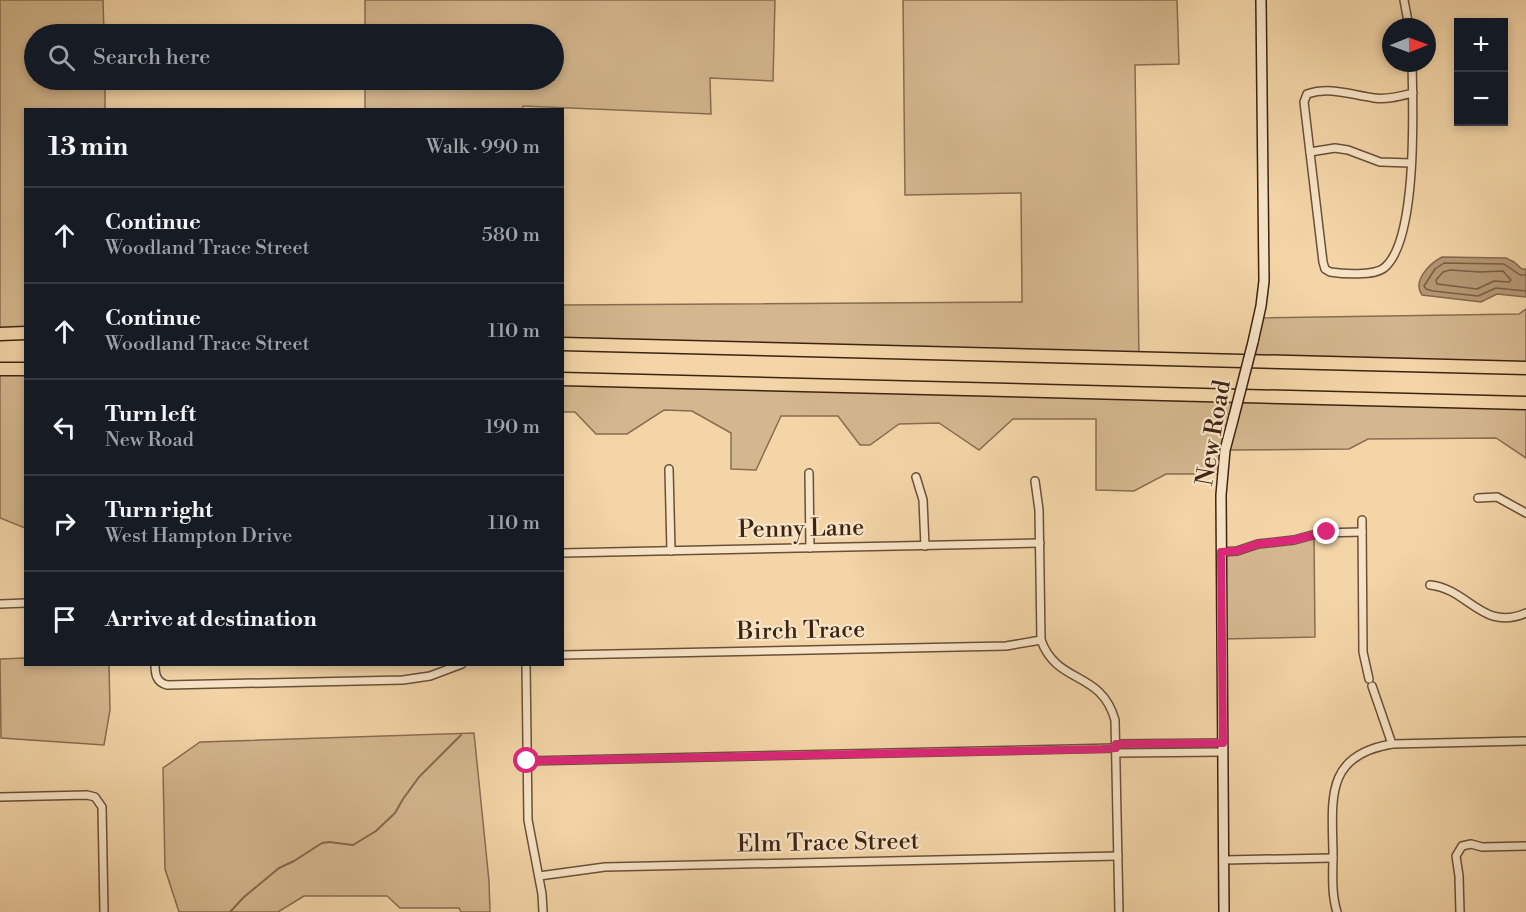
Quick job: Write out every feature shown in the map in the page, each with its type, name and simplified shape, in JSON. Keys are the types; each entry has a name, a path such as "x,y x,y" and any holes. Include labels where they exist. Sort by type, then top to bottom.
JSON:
{"highway":[{"path":"0,334 24,333"},
{"path":"564,344 1526,368"},
{"path":"0,369 24,369"},
{"path":"564,379 1526,404"}],"street":[{"name":"New Road","path":"1224,912 1222,479 1226,450 1261,306 1264,265 1261,0"},
{"path":"1404,0 1407,18"},
{"path":"1412,72 1413,93 1411,162 1405,223 1394,253 1386,266 1378,272 1330,272 1325,269 1323,262 1304,102 1307,94 1317,90 1342,90 1374,98 1385,98 1413,93"},
{"path":"1310,152 1335,148 1348,150 1380,162 1411,162"},
{"path":"669,469 671,551"},
{"path":"809,473 810,548"},
{"path":"916,477 923,500 925,546"},
{"path":"1035,481 1039,510 1041,640 1056,665 1092,684 1106,699 1115,720 1119,912"},
{"path":"1478,498 1497,497 1526,513"},
{"path":"1362,520 1363,652 1392,744"},
{"path":"1221,552 1237,551 1258,544 1293,540 1320,532 1362,532"},
{"name":"Penny Lane","path":"564,553 1040,543"},
{"path":"1430,585 1450,590 1481,612 1495,618 1513,618 1526,613"},
{"path":"0,604 24,603"},
{"name":"Birch Trace","path":"564,655 1006,646 1041,640"},
{"path":"155,666 157,678 162,684 167,685 403,680 430,676 457,666"},
{"path":"526,666 528,820 539,876 543,912"},
{"path":"1337,912 1334,896 1332,801 1339,777 1349,763 1362,752 1392,744 1526,741"},
{"path":"527,761 1116,748 1223,748"},
{"path":"0,797 87,795 99,800 102,807 104,912"},
{"path":"1460,912 1460,876 1456,860 1457,852 1462,846 1471,844 1482,847 1526,846"},
{"name":"Elm Trace Street","path":"539,876 605,867 1118,856"},
{"path":"1224,860 1333,858"}],"shaded area":[{"path":"0,0 103,0 104,24 24,24 24,90 105,90 105,108 24,108 24,333 0,334"},
{"path":"365,0 775,0 773,81 710,78 711,114 523,106 522,108 365,108 365,90 564,90 564,24 365,24"},
{"path":"903,0 1177,0 1179,64 1135,65 1139,359 564,344 564,305 1022,302 1021,193 905,195"},
{"path":"1526,309 1526,368 1248,361 1258,318 1519,314"},
{"path":"24,369 24,528 0,518 0,370"},
{"path":"564,379 1526,403 1526,458 1496,438 1368,439 1349,449 1226,450 1223,474 1166,474 1134,491 1096,490 1096,419 1013,419 979,450 939,423 899,424 870,445 860,445 838,416 781,416 756,470 731,469 731,433 692,411 664,410 627,434 596,434 575,412 564,412"},
{"path":"1314,534 1315,637 1222,639 1221,552"},
{"path":"24,658 24,666 109,666 110,710 104,745 1,738 0,659"},
{"path":"474,733 490,912 461,912 459,908 400,908 387,896 304,896 278,912 179,912 165,869 163,768 200,742"}],"water":[{"path":"1442,257 1506,258 1522,269 1526,269 1526,297 1497,294 1481,302 1422,295 1419,284 1423,273"}],"waterway":[{"path":"230,912 244,897 279,868 322,843 353,845 376,831 395,813 419,777 461,735"}],"route":[{"path":"527,761 1103,749 1116,748 1116,744 1223,743 1221,552 1237,551 1258,544 1293,540 1327,532"}]}
